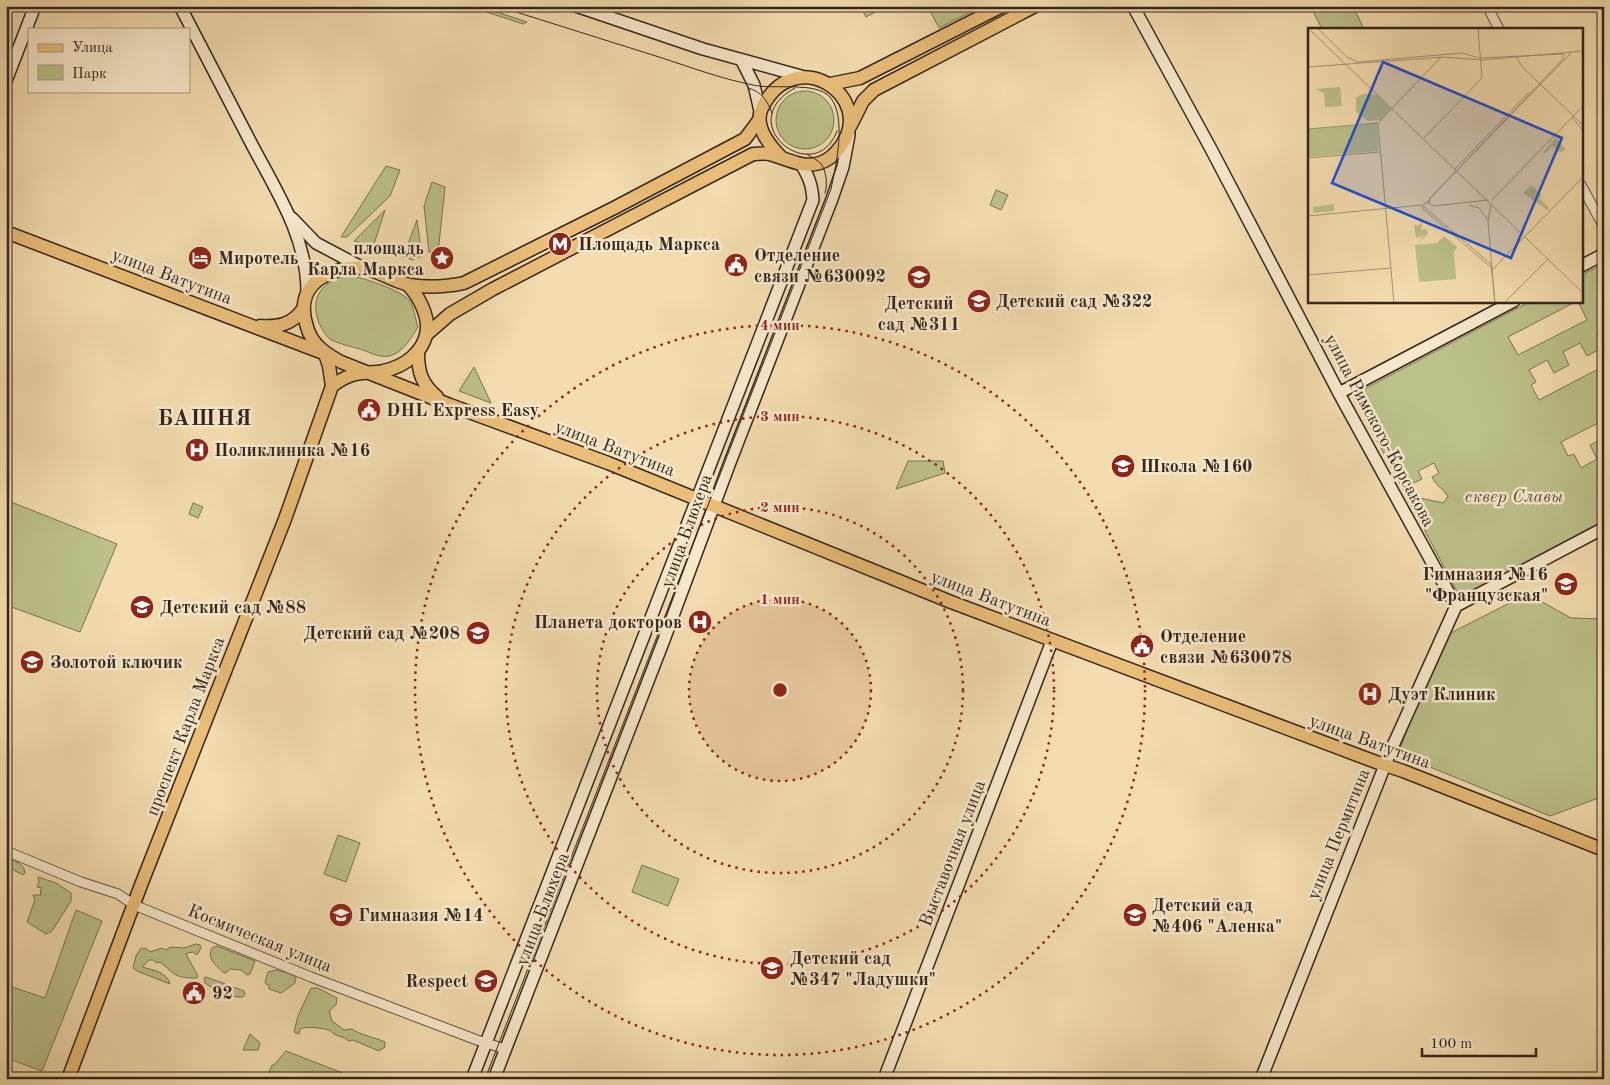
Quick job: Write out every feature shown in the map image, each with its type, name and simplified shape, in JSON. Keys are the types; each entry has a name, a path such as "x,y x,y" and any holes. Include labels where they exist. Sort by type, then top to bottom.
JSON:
{"main road":[{"path":"332,386 330,366 325,354 308,332 303,310 307,292 316,280 322,276 346,268 363,268 408,284 444,287 464,283 746,139 760,115 766,99 776,87 801,76 830,84 860,78 1002,6"},
{"path":"427,334 450,314 493,289 753,154 766,154 801,164 820,163 838,150 863,101 874,90 1035,6"},
{"path":"830,84 844,100 850,116 850,129"},
{"path":"760,115 769,145 782,158"},
{"name":"улица Ватутина","path":"6,232 325,354"},
{"path":"408,284 421,301 428,324 427,334 418,354 419,374 426,387 443,402"},
{"path":"253,326 283,326 291,322 303,310"},
{"path":"325,354 368,373"},
{"path":"332,386 342,378 356,374 382,372 396,368 418,354"},
{"name":"улица Ватутина","path":"368,373 716,505 951,602 1052,641 1403,771 1604,850"},
{"name":"проспект Карла Маркса","path":"68,1079 285,520 332,386"}],"street":[{"path":"6,81 35,6"},
{"path":"180,6 291,217 303,258 307,278 307,292"},
{"path":"576,6 742,61 801,76"},
{"name":"улица Римского-Корсакова","path":"1133,6 1216,156 1339,392 1456,606"},
{"path":"1487,6 1498,28"},
{"path":"742,61 754,85 760,115"},
{"name":"улица Блюхера","path":"494,1079 716,505 729,465 843,167 850,129"},
{"name":"улица Блюхера","path":"472,1079 813,200 809,177 801,164"},
{"path":"1582,187 1604,227"},
{"path":"291,217 316,243 363,268"},
{"path":"1582,265 1604,254"},
{"path":"1339,392 1512,302"},
{"path":"1456,606 1604,528"},
{"name":"улица Пермитина","path":"1262,1079 1385,765 1456,606"},
{"name":"Выставочная улица","path":"884,1079 1052,641"},
{"name":"Космическая улица","path":"6,851 81,882 118,894 134,905 311,977 505,1049"}],"green space":[{"path":"468,6 479,6 527,22 523,24"},
{"path":"860,6 882,6 883,8 866,17"},
{"path":"936,6 983,6 939,28 930,11"},
{"path":"1353,6 1364,28 1322,28 1311,7"},
{"path":"805,91 821,96 829,104 834,120 829,136 821,144 805,149 789,144 781,136 776,120 781,104 789,96"},
{"path":"386,166 400,170 390,196 347,237 341,237"},
{"path":"432,182 445,187 438,253 429,252 424,206"},
{"path":"996,190 1008,195 1001,210 990,205"},
{"path":"385,210 373,247 354,241"},
{"path":"417,220 422,256 413,260 403,257"},
{"name":"сквер Славы","path":"1604,264 1604,331 1597,334 1604,347 1587,356 1580,343 1563,352 1569,365 1554,373 1547,360 1529,370 1536,382 1531,385 1539,400 1604,366 1604,420 1561,442 1568,456 1574,454 1581,468 1597,459 1590,445 1604,438 1604,524 1461,599 1353,395 1529,302 1575,302 1508,337 1518,355 1587,320 1578,302 1582,302 1582,275","holes":["1434,463 1439,473 1432,477 1448,497 1443,503 1420,498 1414,500 1407,486 1422,479 1418,471"]},
{"path":"346,275 379,284 398,292 409,300 418,327 398,352 389,356 379,356 333,341 325,333 316,311 318,297 325,286 331,281"},
{"path":"474,367 491,403 459,391"},
{"path":"908,461 943,461 945,473 896,489"},
{"path":"6,500 117,544 80,632 6,605"},
{"path":"193,503 203,507 198,518 189,514"},
{"path":"1533,591 1537,599 1571,618 1604,619 1604,796 1550,816 1398,754 1441,638"},
{"path":"338,835 360,843 346,882 324,874"},
{"path":"6,856 23,867 25,873 23,875 6,866"},
{"path":"642,865 679,879 668,906 632,892"},
{"path":"38,877 56,883 71,893 71,901 52,931 46,934 27,922 35,900 33,895 41,895 40,890 42,888 37,887"},
{"path":"76,910 102,921 42,1071 6,1058 6,985 45,998"},
{"path":"196,944 200,945 201,948 197,955 193,952 186,954 198,976 197,978 179,976 160,962 156,963 153,960 149,960 142,967 163,974 170,984 133,968 136,956 141,948 147,949 150,952 162,948 165,950 171,947 184,948"},
{"path":"217,946 255,961 250,974 247,975 241,970 230,969 224,973 210,956 212,948"},
{"path":"276,970 289,973 296,978 295,983 281,993 269,989 269,985 265,982 268,972"},
{"path":"206,977 244,991 245,994 243,997 239,997 218,991 205,983 204,978"},
{"path":"311,988 318,988 337,998 336,1005 329,1011 332,1021 344,1030 352,1029 358,1033 385,1042 385,1047 379,1051 353,1040 349,1041 330,1030 306,1028 300,1029 299,1034 294,1032 298,1016"},
{"path":"250,1034 260,1043 258,1050 243,1050"},
{"path":"286,1051 358,1079 266,1079 272,1065"}],"tram line":[{"path":"483,6 502,12"},
{"path":"485,1079 831,189 839,142 838,116 835,106 830,97 823,92 805,87 762,86 730,80 497,6"},
{"path":"748,88 763,97 772,113"},
{"path":"795,88 777,102 771,118 774,133 783,145 797,153 812,154 826,148 837,131"},
{"path":"807,154 818,161 823,167 826,182 825,193"}],"place":[{"name":"Площадь Маркса","path":"560,244"},
{"name":"Миротель","path":"200,258"},
{"name":"площадь Карла Маркса","path":"442,258"},
{"name":"Отделение связи №630092","path":"736,265"},
{"name":"Детский сад №311","path":"919,277"},
{"name":"Детский сад №322","path":"979,301"},
{"name":"DHL Express Easy","path":"369,410"},
{"name":"Поликлиника №16","path":"197,450"},
{"name":"Школа №160","path":"1123,466"},
{"name":"Гимназия №16 \"Французская\"","path":"1566,584"},
{"name":"Детский сад №88","path":"142,607"},
{"name":"Планета докторов","path":"700,622"},
{"name":"Детский сад №208","path":"478,633"},
{"name":"Отделение связи №630078","path":"1142,646"},
{"name":"Золотой ключик","path":"32,662"},
{"name":"Дуэт Клиник","path":"1370,694"},
{"name":"Гимназия №14","path":"341,915"},
{"name":"Детский сад №406 \"Аленка\"","path":"1135,915"},
{"name":"Детский сад №347 \"Ладушки\"","path":"772,968"},
{"name":"Respect","path":"486,981"},
{"name":"92","path":"194,993"}],"district":[{"name":"БАШНЯ","path":"205,417"}]}
